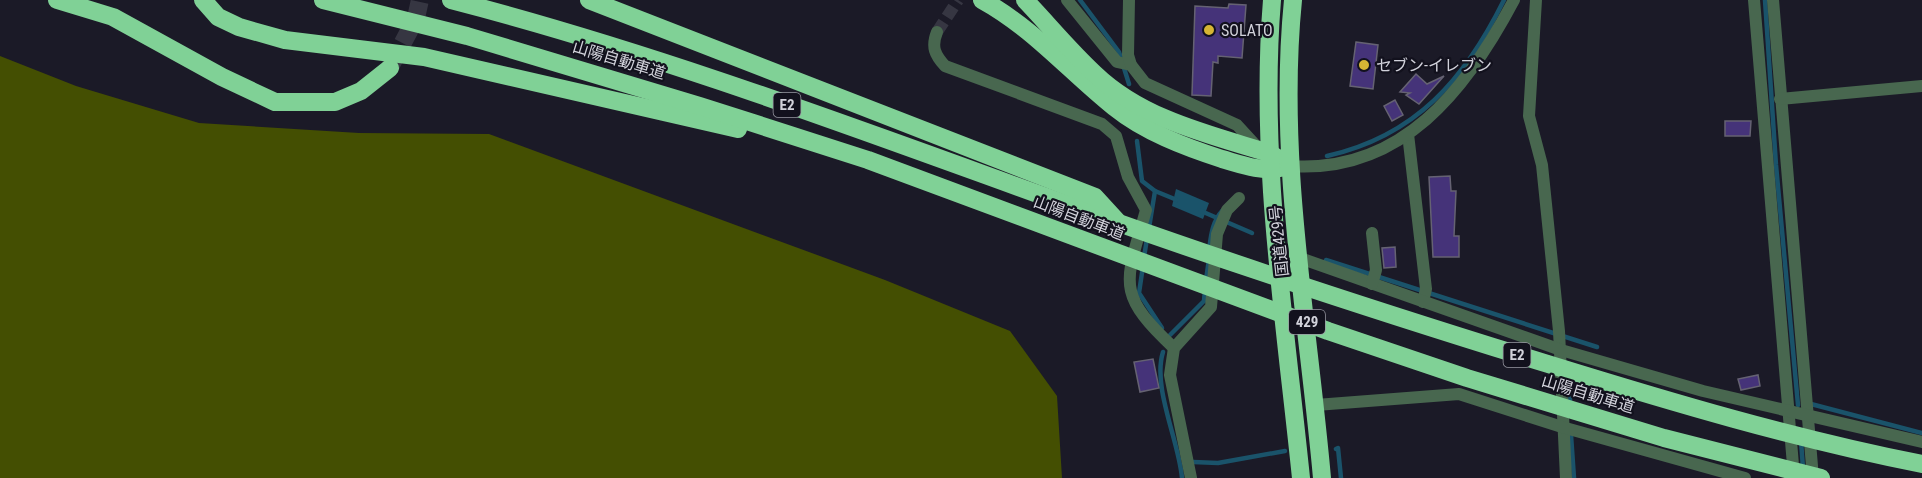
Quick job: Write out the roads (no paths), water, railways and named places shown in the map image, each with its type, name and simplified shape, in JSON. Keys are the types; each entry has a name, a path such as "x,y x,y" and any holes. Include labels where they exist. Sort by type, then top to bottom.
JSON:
{"highway":[{"path":"57,0 113,17 222,77 275,102 335,102 361,91 390,68"},
{"path":"203,0 218,17 239,27 285,40 424,57 868,160"},
{"name":"山陽自動車道","path":"323,0 467,36 868,160 1328,331 1467,378 1664,438 1821,478"},
{"name":"山陽自動車道","path":"451,0 708,78 1118,222 1467,339 1673,403 1870,454 1922,464"},
{"path":"589,0 1095,197 1118,222"},
{"path":"982,0 1011,16 1115,108 1144,126 1176,143 1206,154 1267,158"},
{"path":"1025,0 1095,75 1119,93 1179,125 1290,166"},
{"name":"国道429号","path":"1272,0 1268,43 1267,158 1301,478"},
{"name":"国道429号","path":"1293,0 1288,44 1290,166 1322,478"}],"street":[{"path":"1067,0 1144,82 1237,125 1267,158"},
{"path":"1126,64 1129,0"},
{"path":"1290,166 1320,168 1354,161 1382,151 1408,135 1435,110 1475,64 1494,39 1514,0"},
{"path":"1536,0 1529,116 1542,165 1560,341 1566,478"},
{"path":"1754,0 1794,478"},
{"path":"1773,0 1813,478"},
{"path":"937,32 933,43 936,56 945,66 1102,124 1116,136 1128,177 1146,210 1128,274 1129,290 1136,306 1174,348"},
{"path":"1780,99 1922,86"},
{"path":"1408,135 1425,296"},
{"path":"1191,478 1170,375 1174,348 1210,307 1217,234 1222,219 1239,198"},
{"path":"1372,233 1374,278"},
{"path":"1300,258 1374,278 1703,391 1922,442"},
{"path":"1316,405 1459,394 1562,427 1745,478"}],"water":[{"path":"1176,189 1209,203 1203,219 1172,206"}],"waterway":[{"path":"1080,0 1119,52 1129,84"},
{"path":"1327,156 1359,147 1387,134 1412,119 1434,100 1472,55 1504,0"},
{"path":"1765,0 1776,165 1798,405"},
{"path":"1137,141 1142,181 1155,191 1149,228"},
{"path":"1155,191 1177,200"},
{"path":"1201,211 1252,233"},
{"path":"1209,250 1214,224 1222,211"},
{"path":"1144,257 1147,239"},
{"path":"1206,280 1209,259"},
{"path":"1326,260 1597,347"},
{"path":"1143,266 1139,293 1162,328"},
{"path":"1170,335 1204,301 1205,289"},
{"path":"1163,352 1161,366 1163,397 1182,478"},
{"path":"1570,375 1570,406"},
{"path":"1811,404 1922,433"},
{"path":"1571,435 1574,478"},
{"path":"1801,441 1803,468"},
{"path":"1336,449 1338,448 1341,478"},
{"path":"1193,462 1218,463 1285,451"}],"tunnel":[{"path":"390,67 416,18 420,0"},
{"path":"937,32 958,0"}],"place":[{"name":"SOLATO","path":"1209,30"},
{"name":"セブン-イレブン","path":"1364,65"}]}
